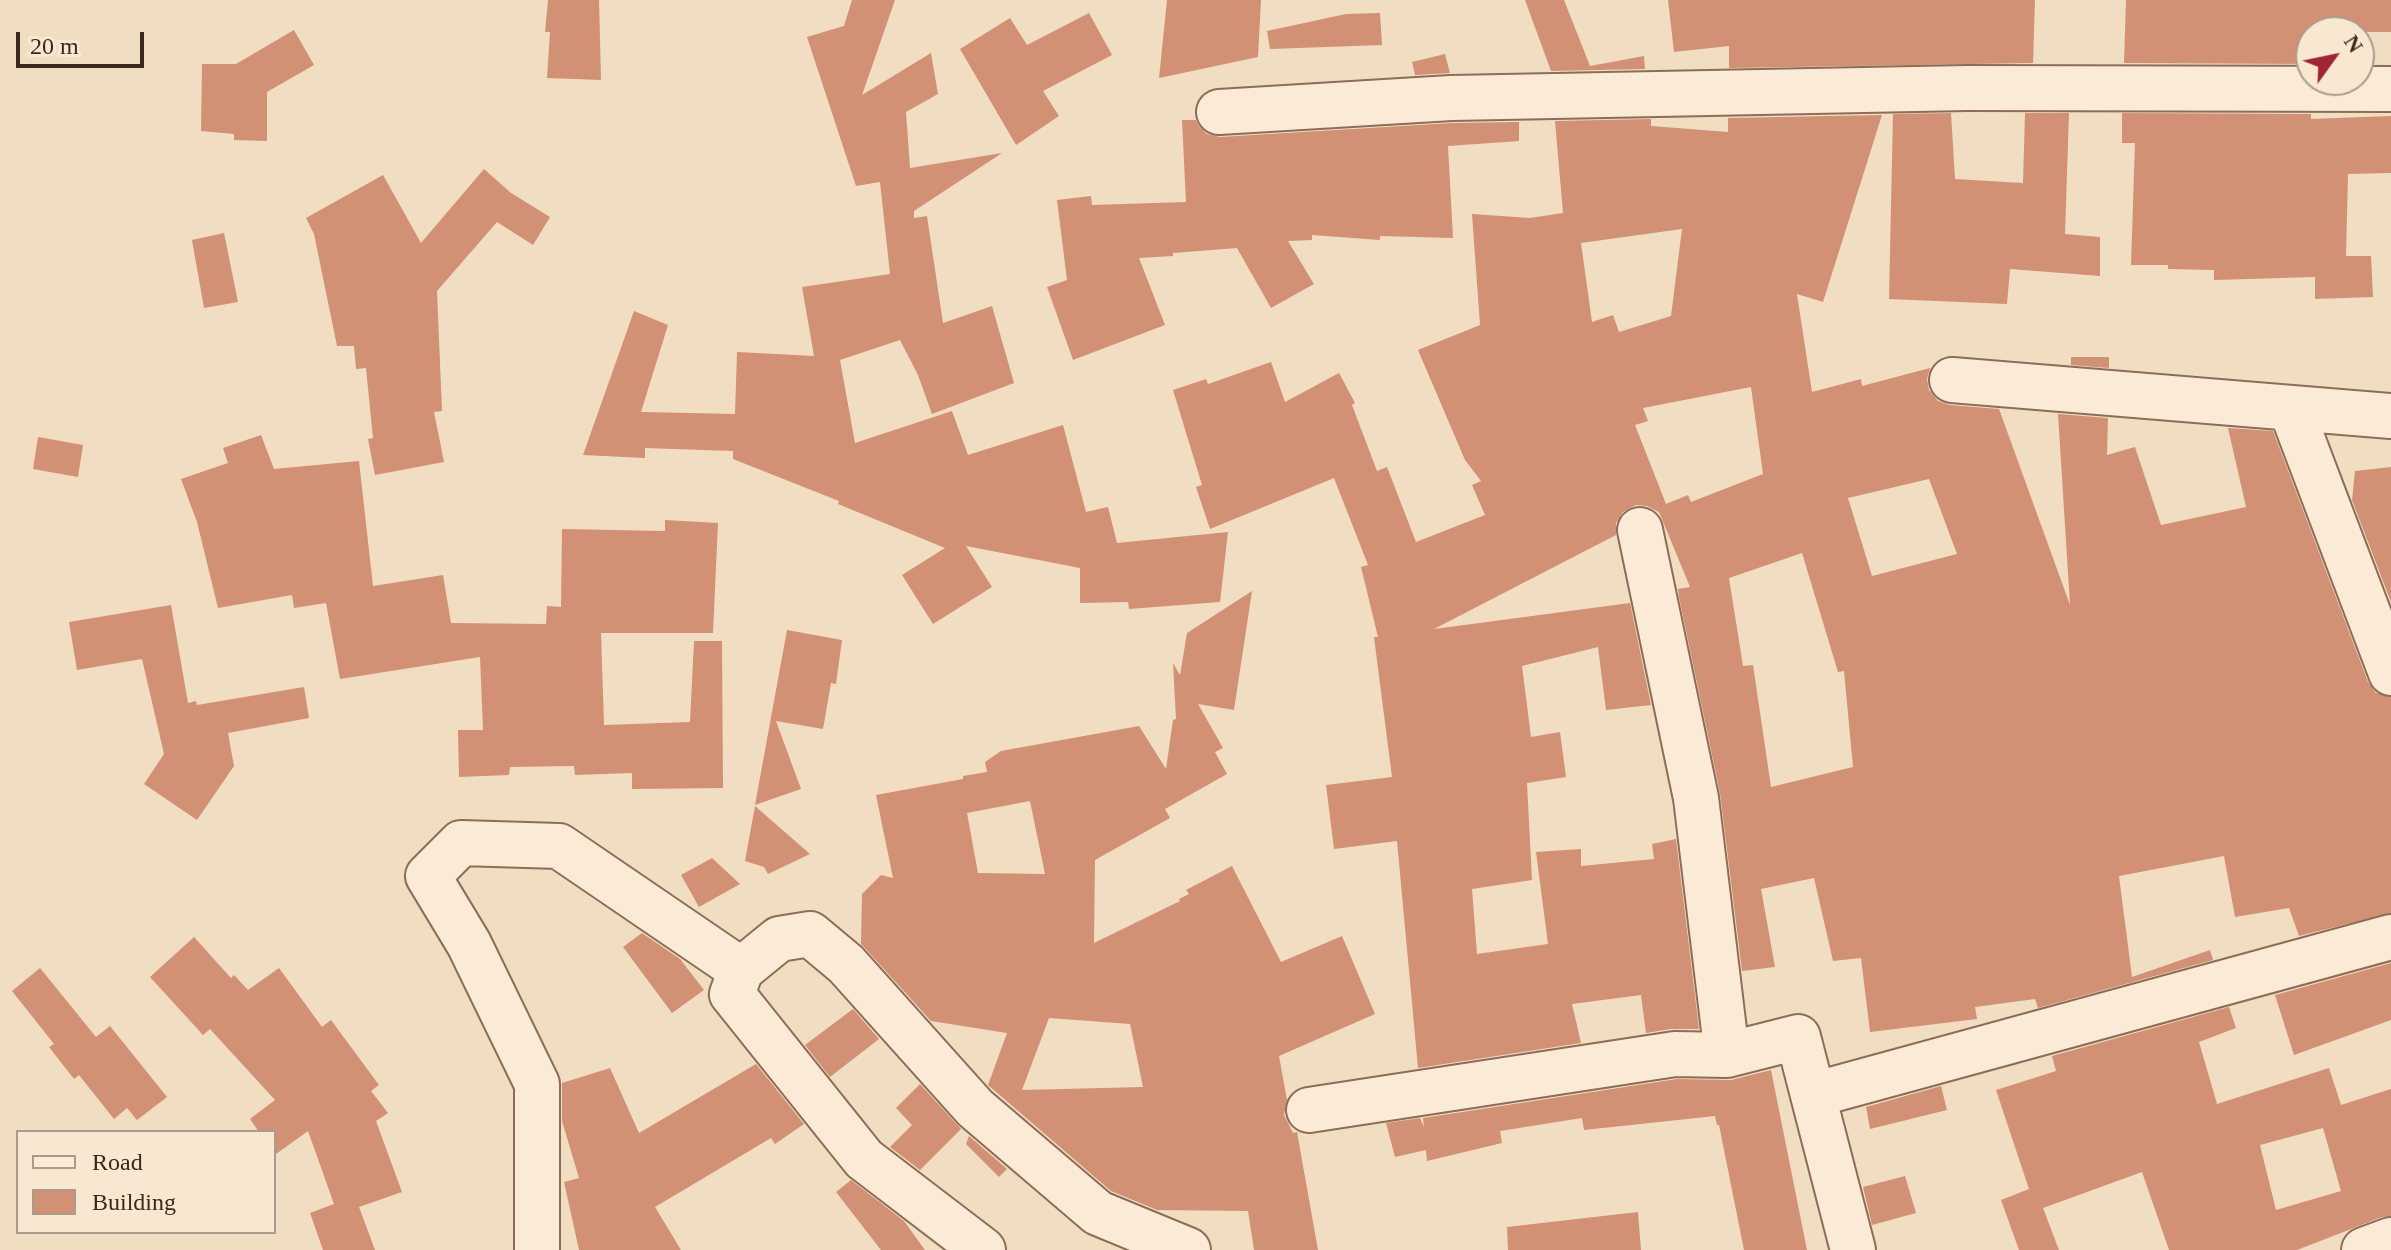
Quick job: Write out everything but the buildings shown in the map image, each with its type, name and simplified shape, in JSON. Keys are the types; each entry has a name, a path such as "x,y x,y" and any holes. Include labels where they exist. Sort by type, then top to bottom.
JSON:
{"street":[{"path":"1219,112 1451,98 1967,88 2391,89"},
{"path":"1952,380 2391,416"},
{"path":"2291,409 2391,673"},
{"path":"1640,530 1696,798 1727,1055"},
{"path":"537,1250 537,1084 469,944 428,876 461,843 559,846 741,970"},
{"path":"983,1250 864,1159 732,994 741,970 779,939 810,934 846,964 975,1108 1098,1213 1188,1250"},
{"path":"1813,1095 2391,937"},
{"path":"1309,1110 1675,1054 1727,1055 1798,1037 1853,1250"},
{"path":"2364,1250 2391,1240"}]}
